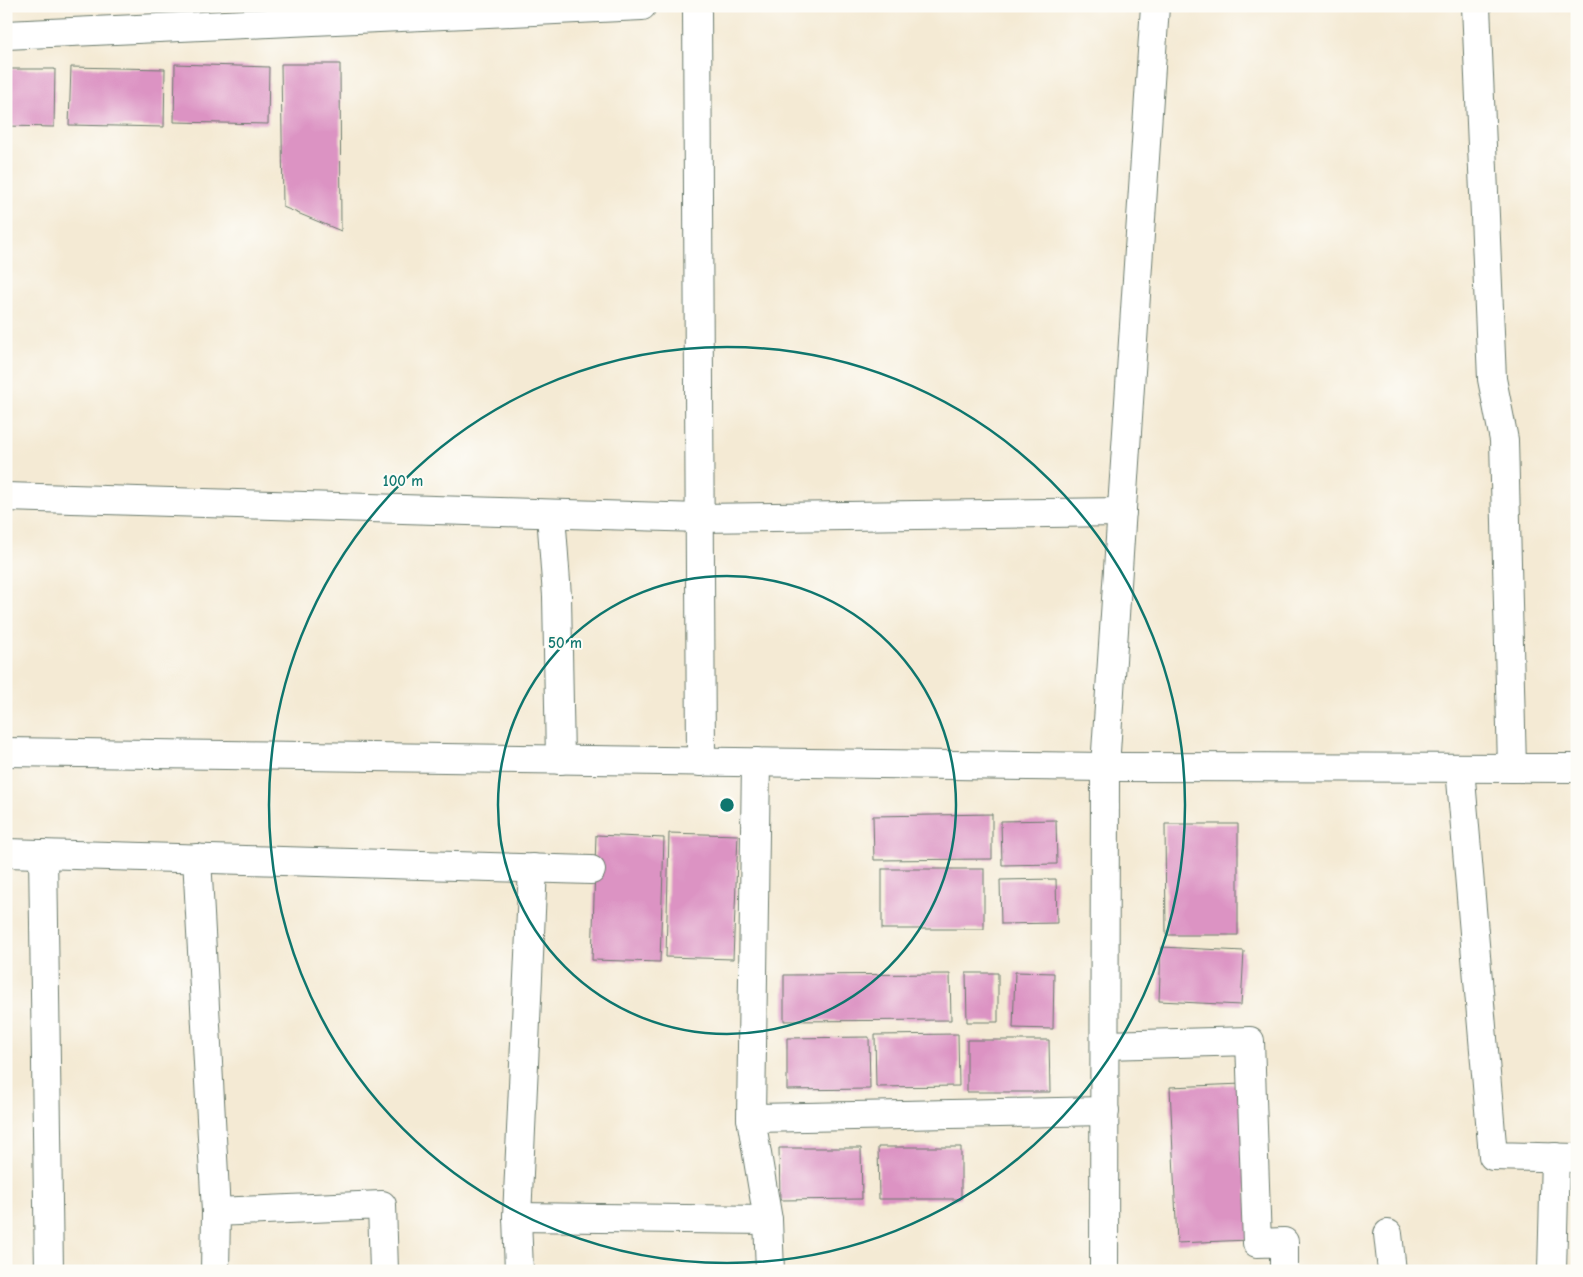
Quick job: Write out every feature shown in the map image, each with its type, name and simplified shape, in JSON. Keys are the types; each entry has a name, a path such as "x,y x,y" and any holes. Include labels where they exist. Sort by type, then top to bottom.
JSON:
{"street":[{"path":"6,35 642,6"},
{"path":"697,6 702,762"},
{"path":"1104,1271 1105,767 1155,6"},
{"path":"1476,6 1492,379 1504,440 1512,768"},
{"path":"6,497 700,518 1122,512"},
{"path":"552,514 557,596 560,760"},
{"path":"6,752 1105,767 1577,768"},
{"path":"756,762 751,1118 768,1220 770,1271"},
{"path":"1460,768 1493,1156 1566,1157 1552,1271"},
{"path":"6,853 591,870"},
{"path":"43,854 49,1271"},
{"path":"197,858 216,1212 215,1271"},
{"path":"519,1271 518,1217 533,868"},
{"path":"1104,1045 1250,1041 1257,1243 1284,1242 1284,1271"},
{"path":"751,1118 1105,1111"},
{"path":"216,1212 382,1205 384,1271"},
{"path":"518,1217 768,1220"},
{"path":"1388,1234 1392,1271"}],"building":[{"path":"175,64 269,67 268,124 174,122"},
{"path":"281,64 340,64 341,231 283,207"},
{"path":"71,67 165,69 164,127 69,125"},
{"path":"6,69 55,69 54,127 6,126"},
{"path":"992,814 992,859 874,860 873,816"},
{"path":"1056,820 1057,864 1002,865 1001,821"},
{"path":"1165,824 1238,824 1238,935 1166,935"},
{"path":"669,833 738,835 733,959 666,957"},
{"path":"596,835 664,838 660,962 592,960"},
{"path":"882,869 984,869 984,929 882,929"},
{"path":"1056,879 1057,923 1001,924 1000,880"},
{"path":"1161,947 1244,951 1241,1005 1159,1001"},
{"path":"1015,972 1054,973 1053,1029 1013,1028"},
{"path":"966,973 998,973 998,1022 967,1022"},
{"path":"950,974 951,1020 784,1021 784,975"},
{"path":"958,1034 959,1086 876,1087 875,1035"},
{"path":"869,1037 870,1089 787,1090 787,1038"},
{"path":"967,1040 1049,1040 1050,1092 967,1092"},
{"path":"1242,1084 1249,1240 1177,1243 1170,1087"},
{"path":"878,1147 961,1147 961,1199 879,1199"},
{"path":"779,1148 861,1148 862,1199 780,1200"}]}
